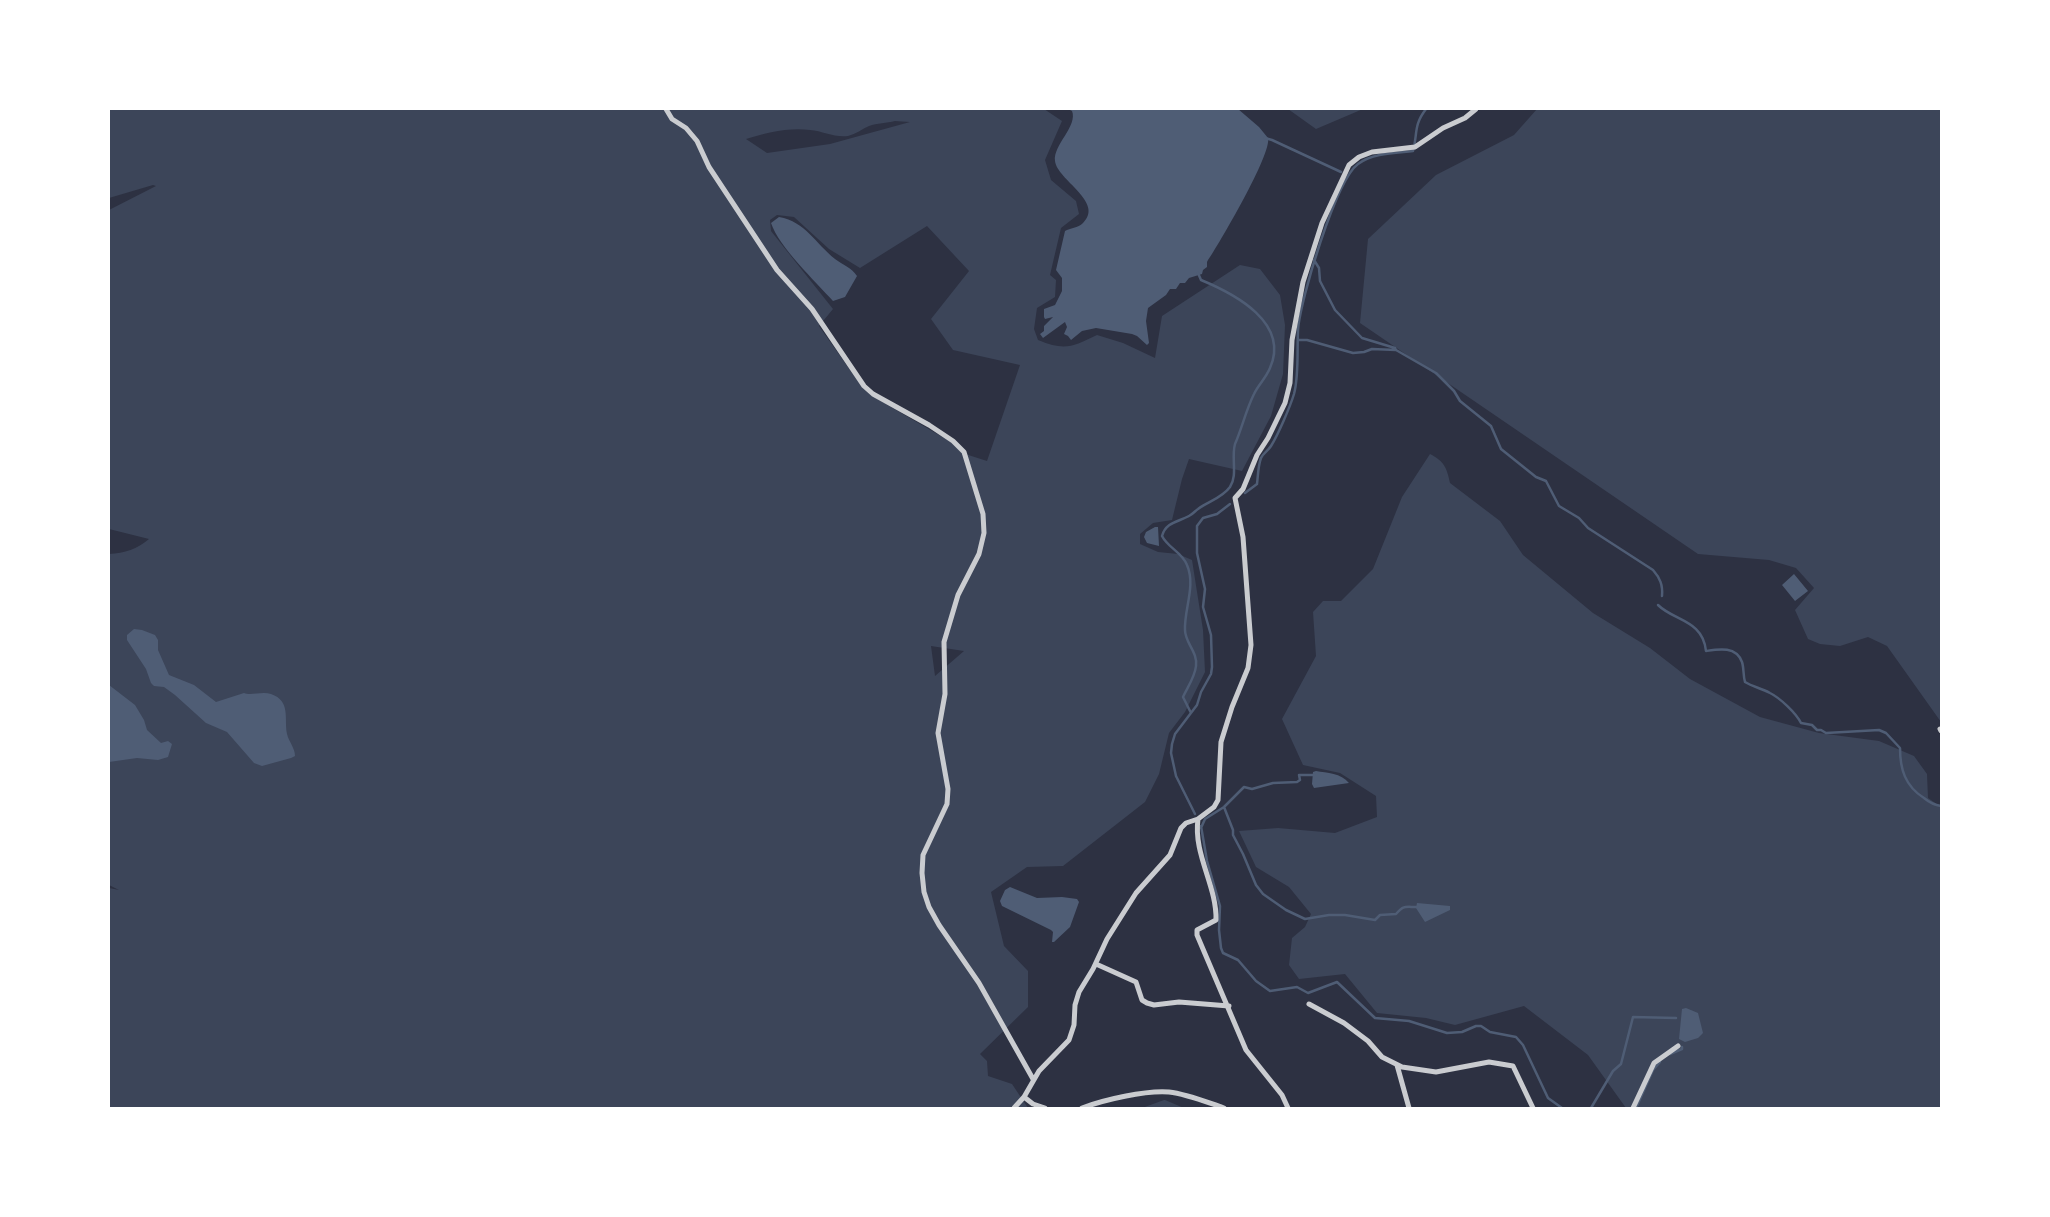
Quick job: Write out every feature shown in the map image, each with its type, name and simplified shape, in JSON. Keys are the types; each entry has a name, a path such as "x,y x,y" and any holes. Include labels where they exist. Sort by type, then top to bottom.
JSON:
{"street":[{"path":"666,109 672,119 686,128 697,141 709,167 777,270 812,309 864,386 873,394 937,430 953,441 964,452 983,514 984,533 979,554 958,595 948,622 944,642 945,694 938,734 948,789 947,804 923,855 922,873 929,907 939,925 979,983 1033,1079"},
{"path":"1014,1108 1024,1097 1033,1079 1069,1040 1074,1025 1075,1005 1079,992 1096,964 1107,939 1136,893 1170,855 1181,828 1186,823 1198,819 1214,807 1218,800 1221,742 1232,707 1248,668 1251,645 1243,537 1235,498 1243,489 1257,455 1268,438 1284,403 1290,383 1292,340 1296,313 1311,253 1322,223 1349,165 1359,157 1372,152 1414,147 1443,128 1465,118 1476,109"},
{"path":"1198,819 1196,828 1205,872 1216,907 1216,920 1197,930 1197,935 1229,1006 1246,1050 1282,1095 1288,1108"},
{"path":"1096,964 1136,982 1142,1000 1147,1003 1179,1002 1229,1006"},
{"path":"1309,1004 1344,1023 1368,1041 1382,1057 1397,1065 1436,1072 1490,1062 1512,1066 1533,1108"},
{"path":"1633,1108 1654,1063 1678,1046"},
{"path":"1397,1065 1410,1108"},
{"path":"1082,1108 1102,1101 1168,1092 1198,1099 1224,1108"},
{"path":"1024,1097 1033,1104 1045,1108"}],"shaded area":[{"path":"109,109 1044,109 1062,121 1045,160 1051,180 1076,201 1079,214 1061,228 1050,275 1056,280 1055,297 1037,308 1034,329 1038,340 1055,346 1068,346 1097,335 1123,343 1155,358 1162,316 1240,265 1260,269 1280,295 1285,325 1283,374 1271,416 1242,471 1189,459 1172,520 1153,523 1140,534 1140,544 1158,552 1178,554 1192,560 1203,630 1205,672 1185,712 1169,733 1159,774 1145,802 1063,866 1027,867 991,892 1004,946 1028,971 1028,1007 980,1054 987,1061 988,1076 1012,1084 1028,1108 109,1108 109,888 119,890 109,885 109,554 130,550 149,539 109,529 109,210 156,186 153,185 109,198","holes":["895,121 910,122 830,144 767,153 746,139 794,129 848,136 872,125","777,215 794,217 829,249 860,268 927,226 969,271 931,319 953,350 1020,365 987,461 962,453 951,442 872,396 862,387 819,326 833,309 771,231 770,220","931,646 964,651 935,676"]},
{"path":"1068,109 1238,109 1259,127 1268,138 1262,162 1254,180 1207,262 1207,267 1203,270 1202,274 1189,278 1185,283 1180,283 1176,289 1170,289 1166,295 1148,308 1146,321 1149,343 1147,345 1132,334 1096,328 1082,331 1071,340 1064,334 1067,327 1065,322 1043,338 1040,334 1044,331 1044,326 1053,317 1045,319 1044,309 1055,305 1062,291 1062,278 1056,270 1065,231 1081,225 1088,215 1088,207 1084,199 1063,176 1055,161 1055,155 1072,123 1072,111"},
{"path":"1288,109 1363,109 1316,129"},
{"path":"1537,109 1941,109 1941,722 1887,646 1868,637 1840,646 1820,644 1808,639 1795,610 1814,588 1796,568 1769,560 1698,554 1360,323 1368,239 1436,175 1514,135"},
{"path":"779,217 796,223 803,228 828,253 855,273 857,276 845,297 833,301 789,253 771,223"},
{"path":"1430,454 1439,459 1444,466 1450,483 1500,521 1523,555 1593,613 1650,648 1690,679 1760,717 1819,733 1879,741 1914,756 1927,774 1928,798 1941,807 1941,1108 1626,1108 1588,1055 1524,1006 1455,1025 1426,1018 1377,1013 1345,974 1299,979 1289,965 1292,938 1305,927 1311,914 1289,887 1256,867 1239,831 1278,828 1335,833 1377,817 1376,796 1340,773 1303,765 1282,719 1316,656 1313,612 1323,601 1341,601 1373,569 1402,497"},
{"path":"1158,527 1159,546 1147,543 1144,537 1146,532"},
{"path":"1794,574 1808,591 1795,601 1782,585"},
{"path":"134,629 155,635 158,640 158,650 169,675 194,685 216,702 244,693 268,693 277,697 284,706 287,734 295,756 262,766 254,763 227,732 206,723 164,687 154,686 146,669 127,640 127,635"},
{"path":"109,685 135,705 144,720 147,730 161,743 168,741 172,744 168,757 158,760 137,758 109,762"},
{"path":"1313,772 1338,775 1349,783 1314,788 1312,784"},
{"path":"1010,887 1037,898 1062,897 1077,899 1079,902 1070,927 1052,942 1053,932 1051,930 1002,906 1000,901 1005,890"},
{"path":"1417,903 1450,906 1450,910 1425,922 1416,908"},
{"path":"1686,1008 1698,1013 1703,1033 1698,1038 1685,1042 1679,1039 1682,1009"},
{"path":"1164,1100 1184,1108 1142,1108"}],"waterway":[{"path":"1245,493 1257,484 1261,458 1270,448 1277,435 1294,394 1297,379 1300,315 1320,242 1340,192 1349,174 1364,160 1384,154 1413,151 1417,125 1426,109"},
{"path":"1265,138 1341,172"},
{"path":"1314,260 1319,268 1320,281 1335,310 1362,338 1395,348 1396,350"},
{"path":"1191,713 1183,697 1193,678 1196,666 1195,656 1185,630 1190,589 1189,573 1185,561 1162,536 1169,525 1190,515 1223,494 1230,487 1234,477 1235,444 1251,400 1270,368 1274,352 1272,337 1266,324 1256,312 1229,293 1201,280 1198,273"},
{"path":"1298,340 1307,340 1353,353 1372,349 1396,350 1436,373 1454,391 1460,401 1491,426 1501,449 1536,477 1546,481 1559,506 1579,518 1588,528 1653,570 1658,576 1662,588 1662,596"},
{"path":"1195,814 1176,776 1171,753 1172,744 1175,734 1197,705 1201,692 1211,674 1212,667 1211,635 1203,607 1205,589 1197,553 1197,526 1203,518 1217,514 1230,504"},
{"path":"1658,605 1694,627 1704,641 1706,651 1727,650 1736,653 1742,662 1745,682 1778,698 1792,710 1801,723 1812,725 1817,730 1826,733 1879,730 1886,733 1900,748 1903,770 1912,788 1930,802 1941,806"},
{"path":"1201,828 1205,819 1224,807 1244,787 1252,789 1273,783 1297,782 1300,780 1299,775 1314,775"},
{"path":"1224,807 1233,830 1233,835 1256,885 1263,894 1286,910 1305,919 1329,915 1345,915 1375,920 1380,915 1396,914 1405,907 1417,907"},
{"path":"1201,826 1207,861 1220,906 1219,930 1221,948 1223,953 1238,960 1256,981 1270,991 1297,987 1308,993 1337,982 1375,1018 1409,1021 1447,1033 1462,1032 1476,1026 1481,1026 1490,1032 1516,1037 1523,1045 1548,1098 1562,1108"},
{"path":"1591,1108 1613,1071 1621,1064 1633,1017 1676,1018"},
{"path":"1670,1054 1682,1049 1682,1047"},
{"path":"1636,1108 1653,1070 1660,1062"}]}
